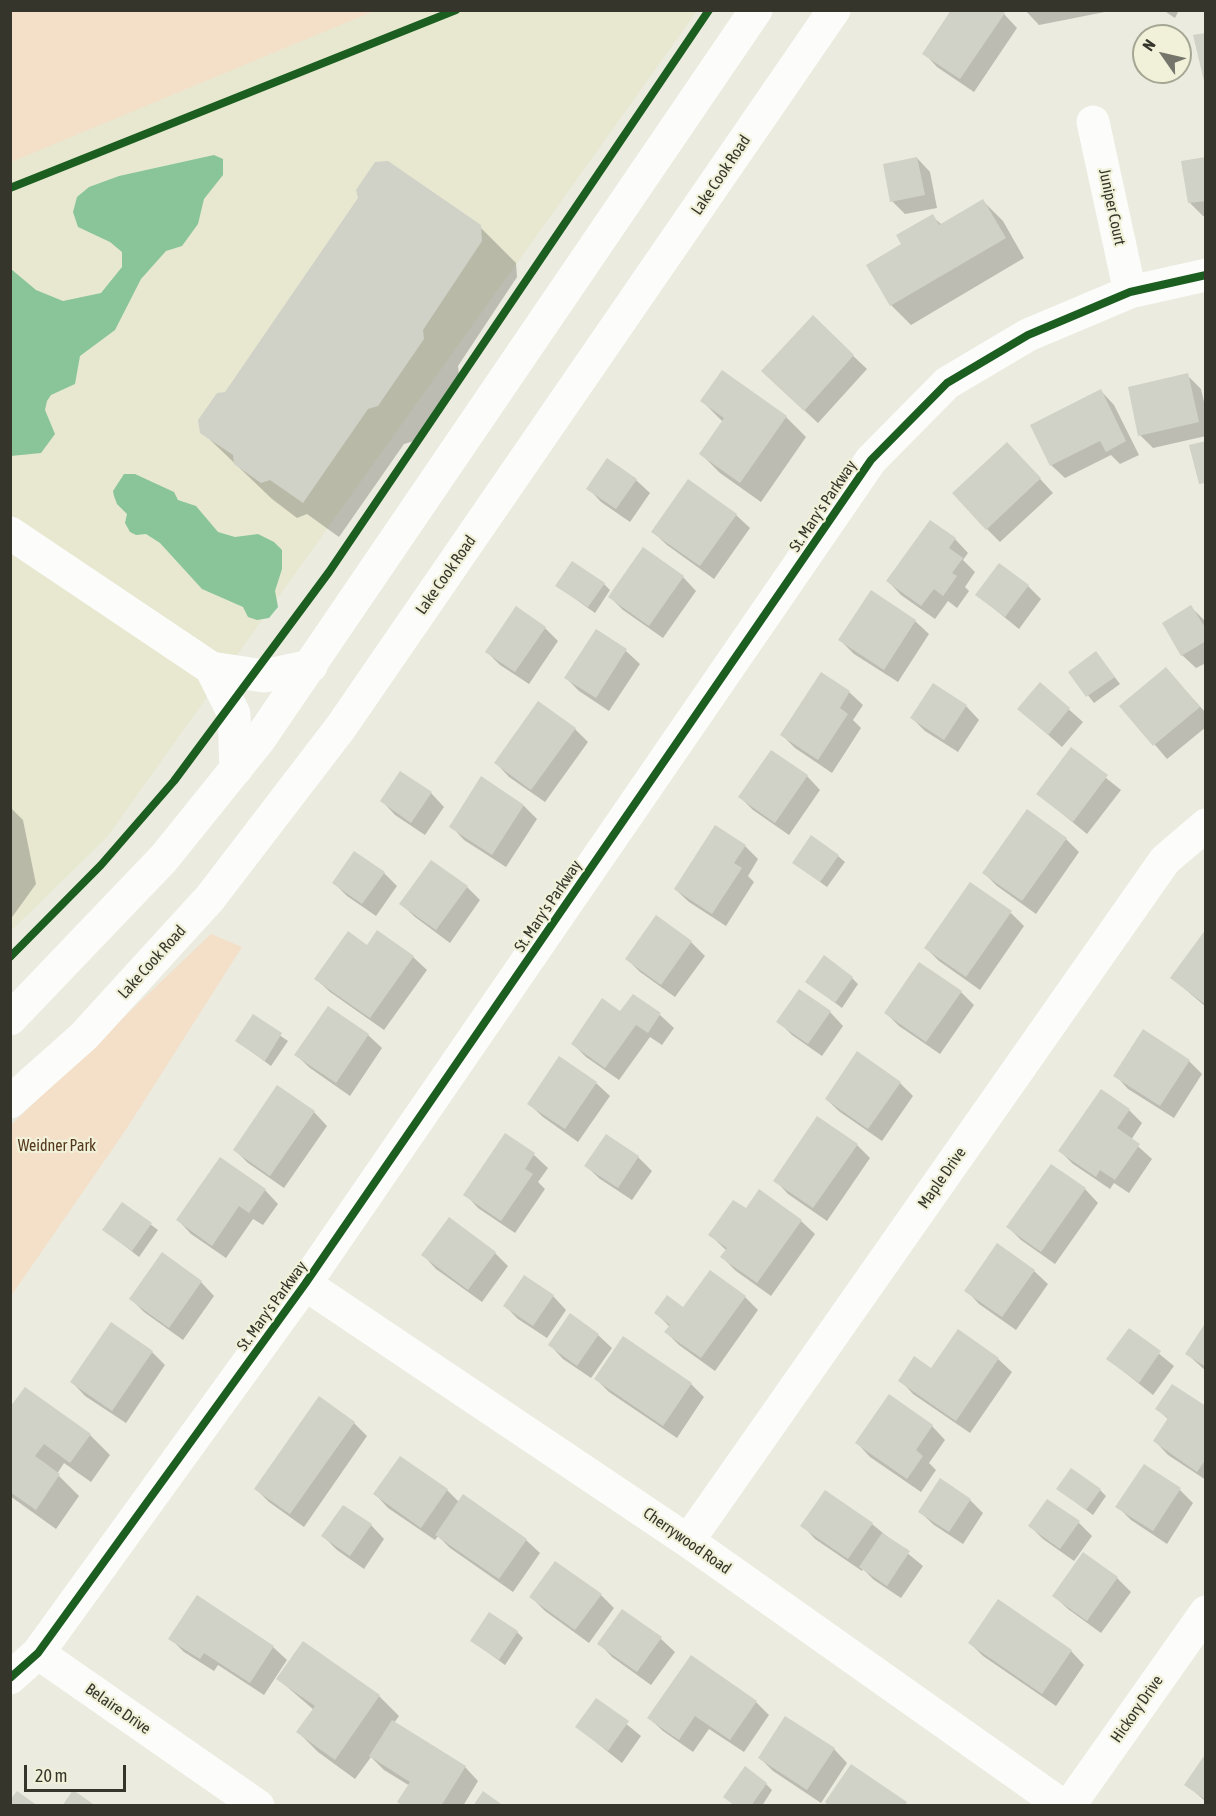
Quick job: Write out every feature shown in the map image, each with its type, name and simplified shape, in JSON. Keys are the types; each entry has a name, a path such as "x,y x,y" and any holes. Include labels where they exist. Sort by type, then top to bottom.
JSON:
{"street":[{"path":"10,1020 164,858 236,769 311,666 756,10"},
{"name":"Lake Cook Road","path":"10,1102 84,1036 210,898 341,727 834,10"},
{"name":"Juniper Court","path":"1093,122 1130,292"},
{"name":"St. Mary's Parkway","path":"10,1678 38,1653 305,1284 871,460 947,383 1028,334 1130,292 1206,275"},
{"path":"10,533 211,668 264,676 311,666"},
{"path":"211,668 234,714 236,769"},
{"name":"Maple Drive","path":"688,1541 1165,860 1206,825"},
{"name":"Cherrywood Road","path":"305,1284 688,1541 1063,1806"},
{"name":"Hickory Drive","path":"1070,1806 1206,1612"},
{"name":"Belaire Drive","path":"38,1653 258,1806"}],"shaded area":[{"path":"370,11 697,11 107,837 11,931 11,159"},
{"path":"214,155 223,159 223,175 204,199 198,224 182,246 166,251 141,279 115,330 80,356 75,384 51,395 45,410 55,434 41,453 11,456 11,269 36,290 63,301 101,293 122,267 122,252 110,242 78,227 73,212 77,197 89,187 119,176"},
{"path":"124,474 135,474 174,492 178,500 196,506 218,532 235,537 258,534 274,542 282,550 282,569 275,591 278,607 269,618 257,620 248,617 243,607 202,589 160,543 146,534 136,535 130,532 125,523 127,514 117,504 113,491"}],"green space":[{"path":"11,10 374,10 374,11 11,162"},
{"name":"Weidner Park","path":"211,934 242,947 125,1131 11,1296 11,1125"}],"building":[{"path":"951,10 1001,10 1005,13 960,79 922,54"},
{"path":"1206,33 1206,85 1205,85 1193,35"},
{"path":"917,157 925,195 890,202 883,164"},
{"path":"1206,157 1206,201 1188,203 1181,161"},
{"path":"388,161 481,225 482,241 423,330 424,339 378,406 368,409 303,503 270,480 261,483 234,464 233,455 200,433 198,420 217,393 225,392 358,198 356,190 375,162"},
{"path":"983,199 1006,238 890,306 866,265 901,244 896,235 933,214 939,225"},
{"path":"813,315 854,355 804,411 761,371"},
{"path":"722,370 787,416 740,483 699,454 724,418 700,401"},
{"path":"1188,373 1199,422 1138,436 1128,387"},
{"path":"1101,389 1126,441 1106,452 1100,441 1050,466 1030,425"},
{"path":"1206,441 1206,483 1199,484 1189,445"},
{"path":"1007,442 1041,478 986,530 952,493"},
{"path":"607,458 637,479 616,509 586,489"},
{"path":"688,479 737,514 700,566 651,532"},
{"path":"930,520 956,538 949,548 963,558 952,573 957,576 943,596 934,589 921,606 886,581"},
{"path":"643,547 684,576 649,626 608,597"},
{"path":"572,561 605,583 588,607 555,586"},
{"path":"999,563 1029,585 1005,617 975,595"},
{"path":"871,590 916,620 884,670 838,640"},
{"path":"1191,605 1206,629 1206,641 1181,656 1162,623"},
{"path":"516,606 546,627 515,672 485,652"},
{"path":"596,629 627,649 596,698 564,678"},
{"path":"1096,651 1115,677 1086,697 1068,672"},
{"path":"1166,667 1200,707 1153,746 1119,706"},
{"path":"821,672 850,691 840,708 848,714 818,760 780,735"},
{"path":"1040,682 1070,708 1048,735 1017,709"},
{"path":"933,683 967,705 944,740 910,718"},
{"path":"538,701 576,728 531,790 494,763"},
{"path":"1071,747 1108,775 1073,822 1036,794"},
{"path":"771,750 808,775 775,823 738,797"},
{"path":"400,771 432,792 411,823 380,801"},
{"path":"481,776 524,805 492,855 449,827"},
{"path":"1027,809 1067,838 1022,901 982,873"},
{"path":"715,825 746,845 734,863 742,868 712,914 674,889"},
{"path":"811,835 839,855 820,882 792,863"},
{"path":"354,851 385,872 362,904 332,883"},
{"path":"431,860 468,886 436,930 399,904"},
{"path":"970,882 1012,911 966,977 924,948"},
{"path":"656,915 692,941 661,985 625,959"},
{"path":"1206,929 1206,1005 1170,978"},
{"path":"377,930 414,956 370,1018 314,979 348,931 367,945"},
{"path":"824,955 853,977 835,1003 805,982"},
{"path":"919,962 962,991 926,1042 884,1013"},
{"path":"799,989 831,1011 808,1044 776,1022"},
{"path":"633,994 661,1013 648,1033 636,1025 605,1068 571,1044 602,998 620,1011"},
{"path":"328,1006 369,1034 336,1083 294,1055"},
{"path":"253,1014 282,1033 265,1061 235,1041"},
{"path":"1143,1029 1190,1060 1160,1106 1113,1076"},
{"path":"857,1051 901,1082 868,1129 825,1099"},
{"path":"559,1056 597,1082 565,1129 527,1104"},
{"path":"277,1085 315,1111 270,1176 233,1150"},
{"path":"1101,1089 1130,1109 1117,1128 1140,1144 1115,1180 1100,1170 1096,1177 1058,1151"},
{"path":"817,1116 858,1144 813,1208 773,1181"},
{"path":"505,1133 535,1153 525,1169 533,1174 501,1221 463,1195"},
{"path":"606,1134 639,1156 618,1188 584,1166"},
{"path":"220,1157 266,1189 249,1213 239,1206 212,1246 176,1220"},
{"path":"1051,1164 1086,1188 1041,1252 1006,1227"},
{"path":"759,1189 802,1220 757,1283 720,1257 727,1248 708,1235 733,1200 746,1208"},
{"path":"122,1202 152,1223 132,1251 102,1230"},
{"path":"449,1217 496,1252 468,1290 421,1255"},
{"path":"997,1243 1035,1270 1002,1317 964,1291"},
{"path":"162,1252 202,1281 169,1328 129,1299"},
{"path":"710,1270 746,1296 701,1358 664,1332 670,1325 654,1313 667,1295 683,1307"},
{"path":"524,1275 554,1295 533,1326 503,1306"},
{"path":"570,1313 599,1334 577,1366 548,1345"},
{"path":"111,1322 153,1351 112,1411 70,1382"},
{"path":"1204,1325 1206,1326 1206,1367 1185,1354"},
{"path":"1129,1328 1161,1351 1139,1383 1106,1359"},
{"path":"958,1329 999,1358 956,1421 898,1381 914,1356 931,1368"},
{"path":"623,1336 692,1383 663,1426 594,1379"},
{"path":"1172,1384 1206,1406 1206,1459 1197,1472 1153,1441 1168,1418 1155,1409"},
{"path":"25,1387 91,1434 70,1463 44,1444 35,1456 60,1474 36,1510 10,1492 10,1407"},
{"path":"889,1394 933,1425 916,1450 923,1456 907,1479 855,1443"},
{"path":"319,1396 355,1422 290,1514 254,1489"},
{"path":"400,1456 448,1489 421,1528 373,1494"},
{"path":"1144,1464 1181,1488 1153,1531 1115,1507"},
{"path":"1071,1468 1101,1489 1086,1510 1056,1489"},
{"path":"940,1478 971,1499 949,1532 918,1512"},
{"path":"825,1490 873,1523 848,1559 800,1526"},
{"path":"463,1494 527,1539 499,1579 435,1535"},
{"path":"1047,1499 1080,1521 1060,1549 1028,1526"},
{"path":"343,1505 372,1524 350,1556 321,1536"},
{"path":"882,1533 910,1551 887,1586 859,1567"},
{"path":"1083,1552 1118,1577 1087,1621 1052,1596"},
{"path":"555,1561 602,1594 575,1630 529,1597"},
{"path":"197,1595 274,1646 250,1683 204,1653 200,1659 168,1639"},
{"path":"998,1599 1072,1650 1042,1694 968,1643"},
{"path":"622,1609 662,1637 637,1672 597,1644"},
{"path":"489,1612 518,1631 499,1660 470,1641"},
{"path":"303,1641 380,1695 335,1760 296,1732 315,1706 276,1679"},
{"path":"691,1655 757,1701 730,1740 695,1716 679,1740 647,1718"},
{"path":"596,1698 629,1721 608,1751 575,1727"},
{"path":"785,1716 835,1748 807,1790 758,1758"},
{"path":"392,1720 466,1766 441,1806 403,1806 397,1802 410,1782 369,1756"},
{"path":"1206,1753 1206,1800 1184,1785"},
{"path":"851,1764 907,1802 905,1806 829,1806 825,1802"},
{"path":"745,1766 767,1783 751,1806 735,1806 723,1797"},
{"path":"73,1790 96,1806 62,1806"},
{"path":"17,1791 38,1806 10,1806 10,1800"},
{"path":"483,1791 504,1806 473,1806"}],"cycle path":[{"path":"10,188 456,10"},
{"path":"10,957 101,865 174,781 329,572 709,10"},
{"path":"10,1678 38,1653 305,1284 871,460 947,383 1028,335 1130,292 1206,275"}]}
